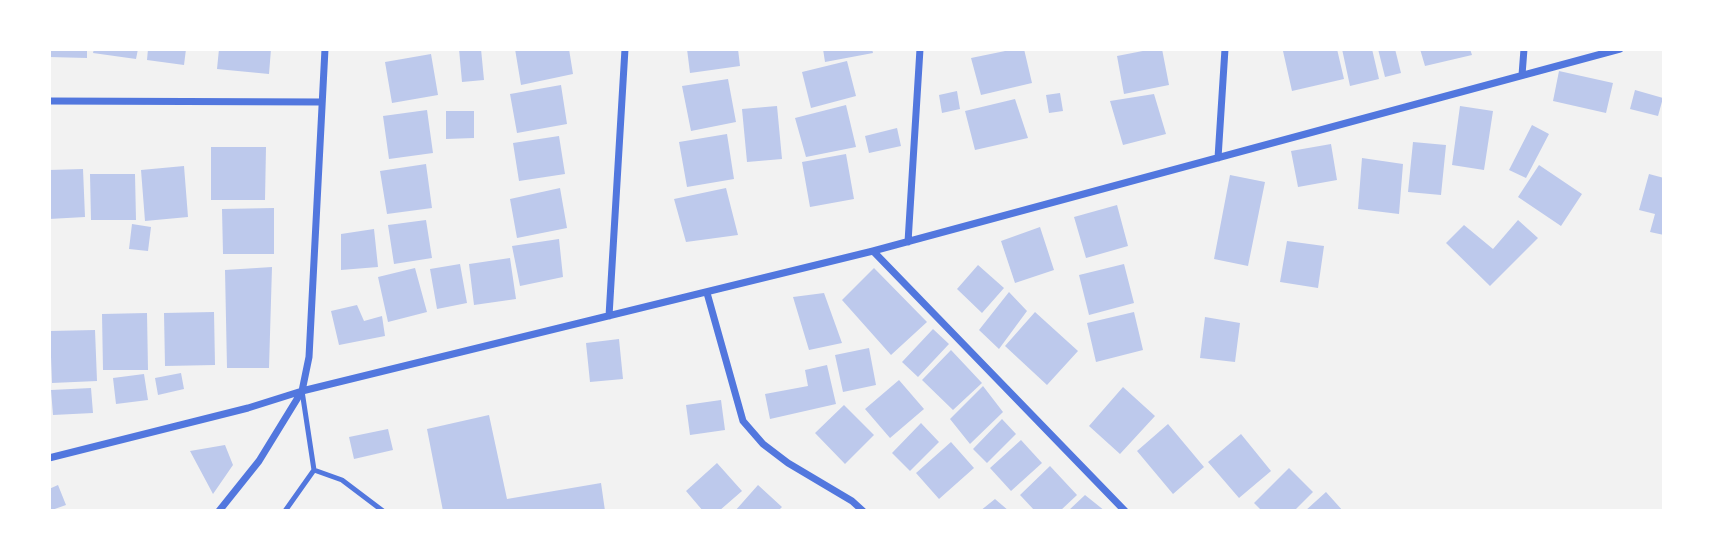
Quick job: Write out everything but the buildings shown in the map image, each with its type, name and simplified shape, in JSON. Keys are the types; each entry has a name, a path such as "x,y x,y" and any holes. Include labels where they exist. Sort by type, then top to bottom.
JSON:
{"street":[{"path":"219,511 259,461 302,391 309,357 325,49"},
{"path":"609,316 625,49"},
{"path":"908,242 920,49"},
{"path":"1219,158 1225,49"},
{"path":"1522,75 1524,49"},
{"path":"49,458 248,408 302,391 908,242 1620,49"},
{"path":"49,101 321,102"},
{"path":"873,251 1125,511"},
{"path":"707,293 743,421 763,444 788,463 852,501 863,511"}],"lane":[{"path":"285,511 314,470 302,391"},
{"path":"314,470 342,480 383,511"}]}
